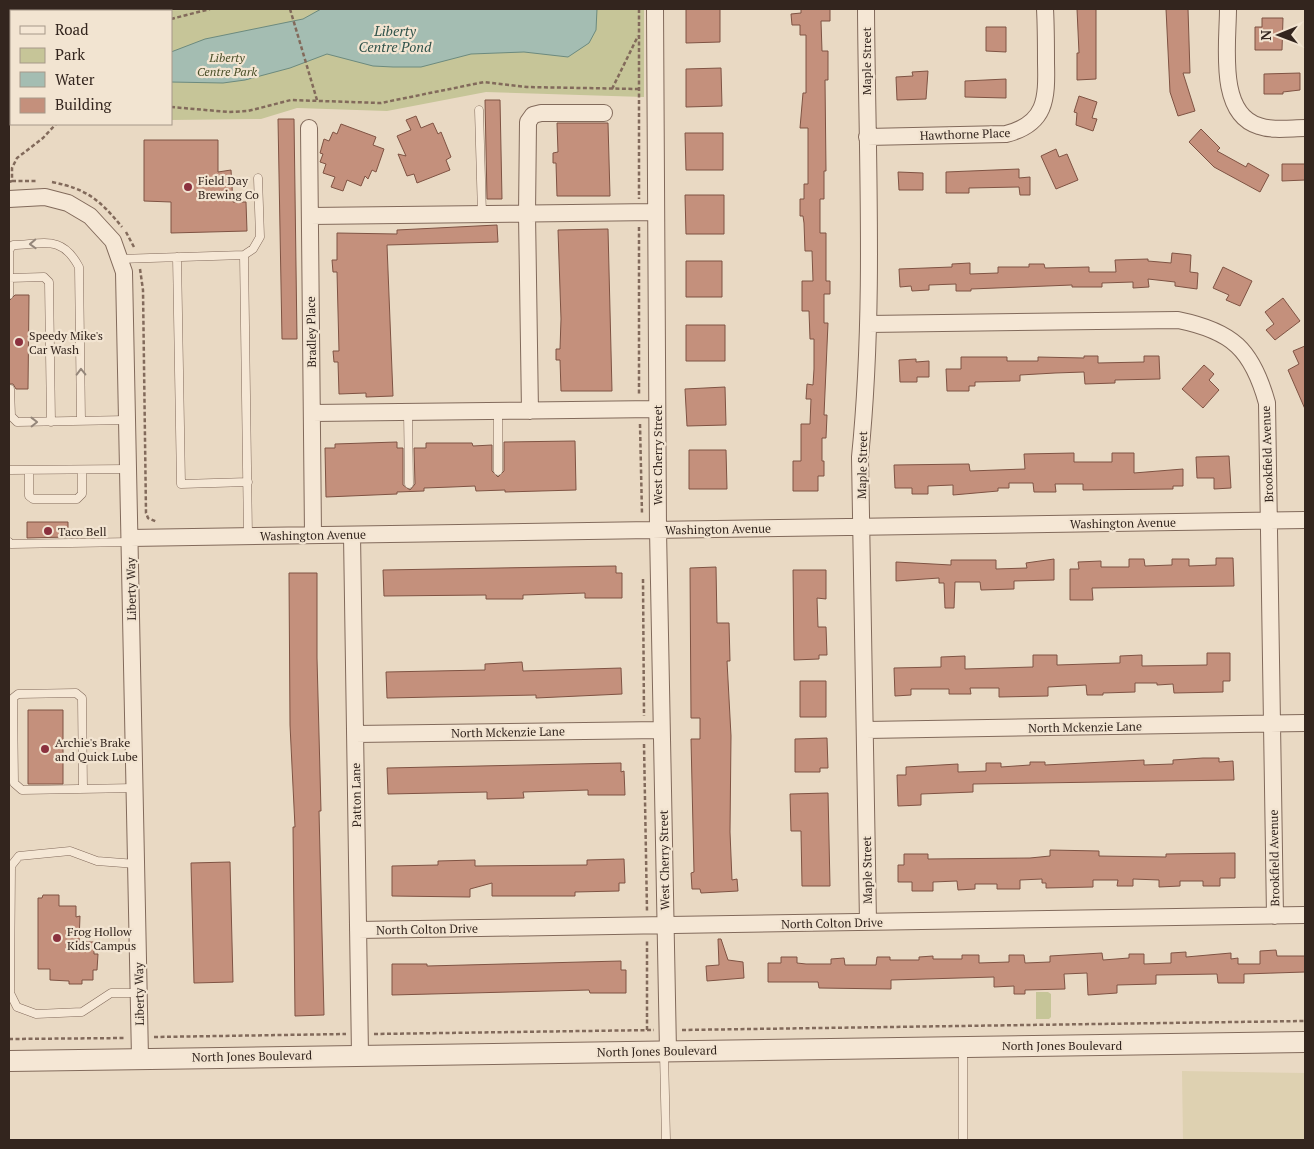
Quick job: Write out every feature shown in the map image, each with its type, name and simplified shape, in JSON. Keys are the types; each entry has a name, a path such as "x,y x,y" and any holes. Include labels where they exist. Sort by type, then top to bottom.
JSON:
{"street":[{"name":"West Cherry Street","path":"655,9 657,409 650,530 661,730 666,1051"},
{"name":"Maple Street","path":"866,9 868,324 865,406 860,457 868,922"},
{"name":"Hawthorne Place","path":"867,137 1006,134 1019,131 1031,124 1045,104 1047,88 1045,9"},
{"path":"1228,9 1228,76 1230,96 1234,106 1244,117 1258,126 1305,128"},
{"path":"530,411 527,128 533,115 541,113 604,113"},
{"name":"Bradley Place","path":"309,128 313,536"},
{"name":"Liberty Way","path":"9,198 45,197 68,203 90,216 112,241 124,272 140,1058"},
{"path":"310,216 656,212"},
{"name":"Brookfield Avenue","path":"868,324 1178,320 1205,325 1226,335 1245,354 1259,374 1267,403 1275,916"},
{"path":"312,413 657,409"},
{"name":"Washington Avenue","path":"130,540 248,536 1305,520"},
{"name":"Patton Lane","path":"352,535 360,1055"},
{"name":"North Mckenzie Lane","path":"866,730 1305,723"},
{"name":"North Mckenzie Lane","path":"355,734 661,730"},
{"name":"North Colton Drive","path":"358,930 1305,915"},
{"name":"North Jones Boulevard","path":"9,1061 1305,1042"}],"lane":[{"path":"479,110 482,214"},
{"path":"119,259 244,255 252,249 260,237 258,178"},
{"path":"9,295 9,250 13,245 56,244 70,252 79,267 81,421"},
{"path":"244,255 248,536"},
{"path":"177,257 181,484 248,482"},
{"path":"9,278 44,277 49,282 51,422"},
{"path":"10,390 11,416 17,422 127,420"},
{"path":"498,411 498,471"},
{"path":"408,412 409,484"},
{"path":"9,470 128,469"},
{"path":"29,470 29,496 33,500 77,499 82,494 82,470"},
{"path":"9,542 11,544 130,540"},
{"path":"83,789 82,698 76,693 18,694 14,698 14,783 22,790 83,789 135,788"},
{"path":"136,864 97,861 70,851 19,856 11,866 10,993 17,1007 36,1014 82,1012 111,993 139,993"},
{"path":"963,1046 963,1140"},
{"path":"666,1051 666,1140"}],"path":[{"path":"172,19 210,9"},
{"path":"290,9 317,100"},
{"path":"639,9 639,409 650,530"},
{"path":"612,89 639,34"},
{"path":"172,107 229,112 248,111 291,100 381,103 484,82 527,87 638,89"},
{"path":"9,182 12,181 12,168 16,158 43,138 55,125"},
{"path":"643,576 647,1030"}],"shaded area":[{"path":"1182,1071 1305,1073 1305,1140 1183,1140"}],"green space":[{"name":"Liberty Centre Park","path":"644,9 644,97 486,92 387,111 297,108 261,119 172,120 172,10 152,10"},
{"path":"1036,992 1048,992 1051,994 1051,1017 1049,1019 1036,1019"}],"water":[{"name":"Liberty Centre Pond","path":"321,9 597,9 596,30 589,43 568,57 524,52 471,54 421,67 393,67 373,66 327,54 290,68 245,80 223,83 172,82 172,52 205,39 303,19"}],"building":[{"path":"686,9 720,9 720,42 686,43"},
{"path":"801,9 830,9 830,21 821,21 822,51 828,51 828,80 825,80 826,171 824,171 824,199 820,199 820,233 826,233 826,281 830,281 830,294 824,294 824,323 828,323 824,415 827,415 826,438 822,438 824,476 818,476 818,491 793,491 793,461 801,461 801,424 810,424 811,399 806,399 807,384 813,385 814,369 814,339 810,339 809,311 802,311 802,281 813,281 812,251 805,251 803,216 800,216 800,199 804,199 804,184 808,184 808,128 800,128 803,93 806,93 806,35 800,35 800,25 792,25 791,14 801,13"},
{"path":"1077,9 1096,9 1096,79 1077,80 1077,53 1079,53"},
{"path":"1166,9 1188,9 1190,73 1183,73 1195,111 1178,116 1170,92"},
{"path":"1262,18 1283,18 1282,50 1255,50 1255,27 1262,27"},
{"path":"986,27 1006,27 1006,52 986,51"},
{"path":"721,68 722,106 686,107 686,69"},
{"path":"928,71 926,99 897,100 896,77 913,76 912,72"},
{"path":"1300,73 1300,90 1283,92 1283,94 1264,94 1264,74"},
{"path":"1006,79 1006,98 965,97 965,81"},
{"path":"1079,96 1097,102 1092,118 1097,119 1093,131 1076,125 1077,113 1074,112"},
{"path":"485,100 500,100 502,199 487,199"},
{"path":"416,116 421,128 433,123 438,134 441,132 451,157 446,160 450,170 417,183 414,174 407,176 398,154 406,156 397,136 411,130 406,120"},
{"path":"278,119 294,119 297,339 282,339"},
{"path":"557,123 608,123 610,196 557,196 556,163 553,163 553,153 558,152"},
{"path":"341,124 376,137 373,145 384,149 376,172 372,170 368,179 365,176 361,186 347,180 343,191 331,187 335,177 323,173 326,164 320,162 323,154 320,153 324,139 329,141 333,132 337,134"},
{"path":"1201,129 1220,148 1217,151 1246,167 1248,163 1269,175 1260,192 1214,167 1189,142"},
{"path":"685,133 723,133 723,170 686,170"},
{"name":"Field Day Brewing Co","path":"144,140 218,140 218,172 231,170 233,202 246,202 247,231 171,233 171,202 144,201"},
{"path":"1056,149 1059,157 1067,154 1078,180 1056,189 1041,156"},
{"path":"1282,164 1305,164 1305,180 1282,181"},
{"path":"1019,169 1019,178 1030,177 1030,195 1020,195 1019,187 969,188 969,193 946,193 946,172"},
{"path":"898,172 923,173 923,190 899,190"},
{"path":"685,195 724,195 724,234 686,234"},
{"path":"497,225 498,242 387,245 393,396 366,397 366,393 339,394 338,362 334,362 333,351 339,351 337,272 333,272 332,260 337,260 337,233 397,234 397,230"},
{"path":"608,229 612,391 561,391 560,360 556,360 556,349 560,349 561,319 558,230"},
{"path":"1172,253 1191,255 1190,272 1198,273 1197,289 1175,286 1175,282 1148,279 1149,287 1133,288 1133,282 1102,283 1102,287 1072,287 1072,285 971,289 971,291 956,291 956,284 929,285 929,290 912,291 911,286 900,287 899,269 952,267 952,264 970,263 970,274 998,273 998,267 1029,267 1029,264 1044,264 1045,268 1089,267 1089,272 1116,272 1115,260 1148,259 1148,261 1171,263"},
{"path":"686,261 722,261 722,297 686,297"},
{"path":"1223,267 1252,281 1240,306 1226,300 1229,295 1213,288"},
{"name":"Speedy Mike's Car Wash","path":"15,295 29,295 28,389 16,389 13,384 9,384 9,301"},
{"path":"1283,298 1300,321 1275,340 1266,330 1274,324 1265,312"},
{"path":"686,325 725,325 725,361 686,361"},
{"path":"1305,346 1305,409 1288,370 1299,364 1293,351"},
{"path":"1084,356 1098,356 1098,363 1144,362 1144,356 1159,356 1160,379 1115,380 1115,383 1085,384 1084,372 1055,373 1020,375 1020,381 975,382 975,386 969,386 969,391 947,391 946,369 961,369 961,357 1007,357 1007,361 1038,361 1038,357 1084,358"},
{"path":"916,359 916,362 929,361 929,377 917,377 917,382 900,382 899,360"},
{"path":"1204,365 1214,374 1209,380 1219,390 1203,408 1182,389"},
{"path":"725,387 726,425 687,426 685,389"},
{"path":"575,441 576,490 476,491 475,486 424,488 424,491 397,492 397,494 326,497 325,448 335,448 335,444 397,442 397,448 403,448 403,485 410,490 415,484 414,448 426,448 426,443 472,443 473,446 492,445 492,471 498,477 504,471 504,442"},
{"path":"689,450 726,450 727,489 689,489"},
{"path":"1074,453 1074,462 1112,462 1112,453 1134,453 1134,473 1183,469 1183,486 1173,486 1173,489 1083,490 1083,484 1055,484 1056,492 1034,492 1033,483 1009,483 1009,488 998,488 998,491 953,495 953,485 928,486 928,494 912,494 912,488 895,488 894,465 969,464 970,471 1025,469 1024,454"},
{"path":"1229,456 1231,488 1214,489 1214,478 1197,478 1196,457"},
{"name":"Taco Bell","path":"27,522 68,522 68,537 27,538"},
{"path":"1216,558 1233,558 1234,586 1092,588 1093,600 1070,600 1070,569 1079,569 1078,562 1101,561 1101,567 1129,567 1129,559 1144,559 1145,566 1172,565 1172,559 1189,559 1189,566 1216,565"},
{"path":"1054,559 1054,580 1014,581 1014,589 981,590 980,582 955,582 954,608 945,608 944,583 939,583 939,578 896,581 896,562 951,565 951,560 996,560 996,569 1027,568 1026,563"},
{"path":"616,566 616,573 622,573 622,598 585,598 585,593 523,595 523,599 486,599 486,595 384,596 383,570"},
{"path":"716,567 717,623 729,623 730,661 727,661 731,736 730,832 732,880 737,879 738,891 701,893 700,889 692,889 691,873 694,872 691,739 700,739 700,718 691,718 690,568"},
{"path":"793,570 826,570 826,599 817,598 818,627 826,627 827,655 819,655 819,659 794,660"},
{"path":"289,573 317,573 321,811 319,811 324,1015 295,1016 293,827 295,827 290,725"},
{"path":"1207,653 1230,653 1230,681 1223,681 1223,692 1174,693 1173,684 1135,683 1135,692 1103,693 1103,695 1087,695 1086,685 1048,687 1048,696 999,697 999,688 970,688 971,694 949,694 949,689 911,689 911,695 895,696 894,668 941,667 941,657 965,656 965,669 1033,667 1033,655 1057,655 1057,665 1120,663 1120,656 1142,655 1142,666 1207,665"},
{"path":"522,662 523,671 621,668 622,694 536,698 536,695 387,698 386,672 485,670 485,664"},
{"path":"800,681 826,681 826,717 800,717"},
{"name":"Archie's Brake and Quick Lube","path":"28,710 63,710 63,784 28,784"},
{"path":"827,738 828,768 820,768 820,772 795,772 795,739"},
{"path":"1219,758 1219,762 1233,761 1234,780 973,784 973,792 921,794 921,805 898,806 897,775 906,775 906,767 958,764 958,772 986,771 986,763 1001,763 1001,767 1030,765 1030,762 1045,762 1045,765 1144,760 1144,765 1173,764 1173,760"},
{"path":"621,763 621,772 624,771 625,795 588,795 588,790 523,792 524,798 487,799 487,792 388,794 387,768"},
{"path":"828,793 830,886 802,886 801,831 791,831 790,794"},
{"path":"1050,850 1099,851 1099,856 1166,857 1166,854 1235,853 1235,878 1220,878 1220,886 1203,886 1203,881 1180,881 1180,886 1159,887 1159,880 1133,879 1133,886 1117,886 1118,880 1093,880 1093,887 1046,888 1046,883 1042,883 1042,879 1020,880 1020,889 997,889 997,884 975,884 975,889 958,890 957,881 933,882 933,891 912,891 912,882 898,882 898,865 904,865 904,854 928,854 928,859 1030,858 1050,856"},
{"path":"624,859 625,883 619,883 619,891 575,892 575,896 492,896 492,883 470,889 470,897 392,896 392,866 438,865 438,861 475,860 475,866 587,865 587,860"},
{"path":"230,862 233,982 194,983 191,863"},
{"name":"Frog Hollow Kids Campus","path":"43,895 59,895 59,906 76,906 76,917 80,916 79,942 94,942 94,954 98,954 97,970 93,970 93,980 82,980 82,984 69,984 69,981 50,980 50,969 38,969 38,898 42,898"},
{"path":"718,939 721,939 728,960 743,962 744,978 707,981 706,966 719,965"},
{"path":"1276,950 1277,956 1305,956 1305,972 1244,974 1244,983 1218,983 1217,974 1156,975 1156,984 1117,985 1117,993 1088,995 1087,973 1064,974 1065,989 1025,990 1025,994 1014,994 1014,986 994,987 994,977 891,980 891,989 819,988 818,982 768,982 768,963 781,963 781,957 797,957 797,963 806,964 831,964 831,959 844,958 845,965 876,965 877,957 890,957 890,960 919,960 919,957 933,956 933,959 962,959 962,955 979,955 979,963 1009,962 1009,955 1024,955 1025,963 1050,962 1050,956 1102,953 1103,960 1129,958 1129,954 1144,954 1144,964 1171,963 1171,953 1186,952 1186,957 1231,953 1231,959 1238,958 1238,964 1260,964 1260,951"},
{"path":"621,961 621,970 626,970 626,993 590,993 589,990 392,995 392,964 427,964 427,966"}],"place":[{"name":"Field Day Brewing Co","path":"188,187"},
{"name":"Speedy Mike's Car Wash","path":"19,342"},
{"name":"Taco Bell","path":"48,531"},
{"name":"Archie's Brake and Quick Lube","path":"45,749"},
{"name":"Frog Hollow Kids Campus","path":"57,938"}]}
